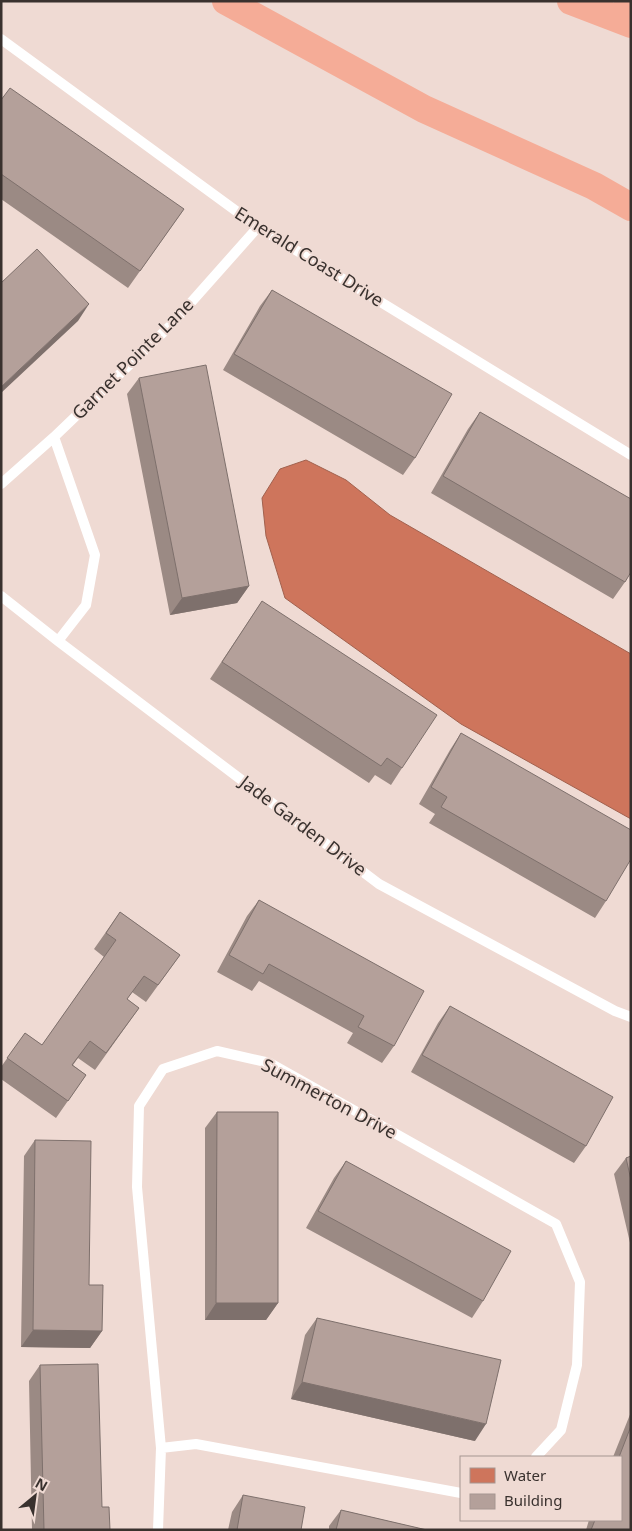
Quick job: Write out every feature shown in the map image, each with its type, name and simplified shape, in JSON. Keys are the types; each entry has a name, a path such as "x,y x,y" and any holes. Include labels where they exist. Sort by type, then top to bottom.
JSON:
{"highway":[{"path":"226,1 424,109 594,186 631,207"},
{"path":"572,1 631,24"}],"lane":[{"name":"Emerald Coast Drive","path":"1,39 258,227 631,455"},
{"name":"Garnet Pointe Lane","path":"1,484 171,325 258,227"},
{"path":"54,436 95,555 86,604 58,641"},
{"name":"Jade Garden Drive","path":"1,596 379,884 615,1011 631,1017"},
{"name":"Summerton Drive","path":"158,1530 161,1448 138,1187 139,1106 163,1069 217,1051 270,1063 556,1224 580,1282 576,1365 561,1430 537,1456"},
{"path":"161,1448 196,1444 460,1494"}],"water":[{"path":"306,460 346,480 390,515 631,654 631,819 461,724 285,598 266,536 262,498 280,469"}],"building":[{"path":"10,88 184,209 140,271 1,174 1,100"},
{"path":"37,249 89,304 1,387 1,283"},
{"path":"272,290 452,394 415,458 234,354"},
{"path":"206,365 249,586 182,598 139,378"},
{"path":"480,412 631,499 631,572 625,582 443,476"},
{"path":"262,601 437,715 402,768 387,758 381,766 222,662"},
{"path":"461,733 631,830 631,859 606,901 441,807 447,797 431,787"},
{"path":"259,900 424,991 394,1046 358,1027 364,1016 269,964 263,974 229,955"},
{"path":"120,912 180,955 158,985 144,976 127,999 139,1008 106,1053 90,1041 72,1065 86,1075 68,1101 7,1058 25,1033 42,1045 116,940 106,933"},
{"path":"450,1006 613,1097 586,1146 422,1055"},
{"path":"217,1112 278,1112 278,1303 216,1303"},
{"path":"35,1140 91,1141 89,1285 103,1285 102,1331 33,1330"},
{"path":"631,1156 631,1180 626,1158"},
{"path":"346,1161 511,1251 483,1301 318,1211"},
{"path":"317,1318 501,1360 486,1424 302,1382"},
{"path":"98,1364 102,1507 109,1507 110,1530 44,1530 40,1365"},
{"path":"631,1426 631,1530 591,1530 595,1521 622,1521 622,1456 619,1456"},
{"path":"243,1495 305,1507 301,1530 237,1530"},
{"path":"341,1510 427,1530 336,1530"}]}
